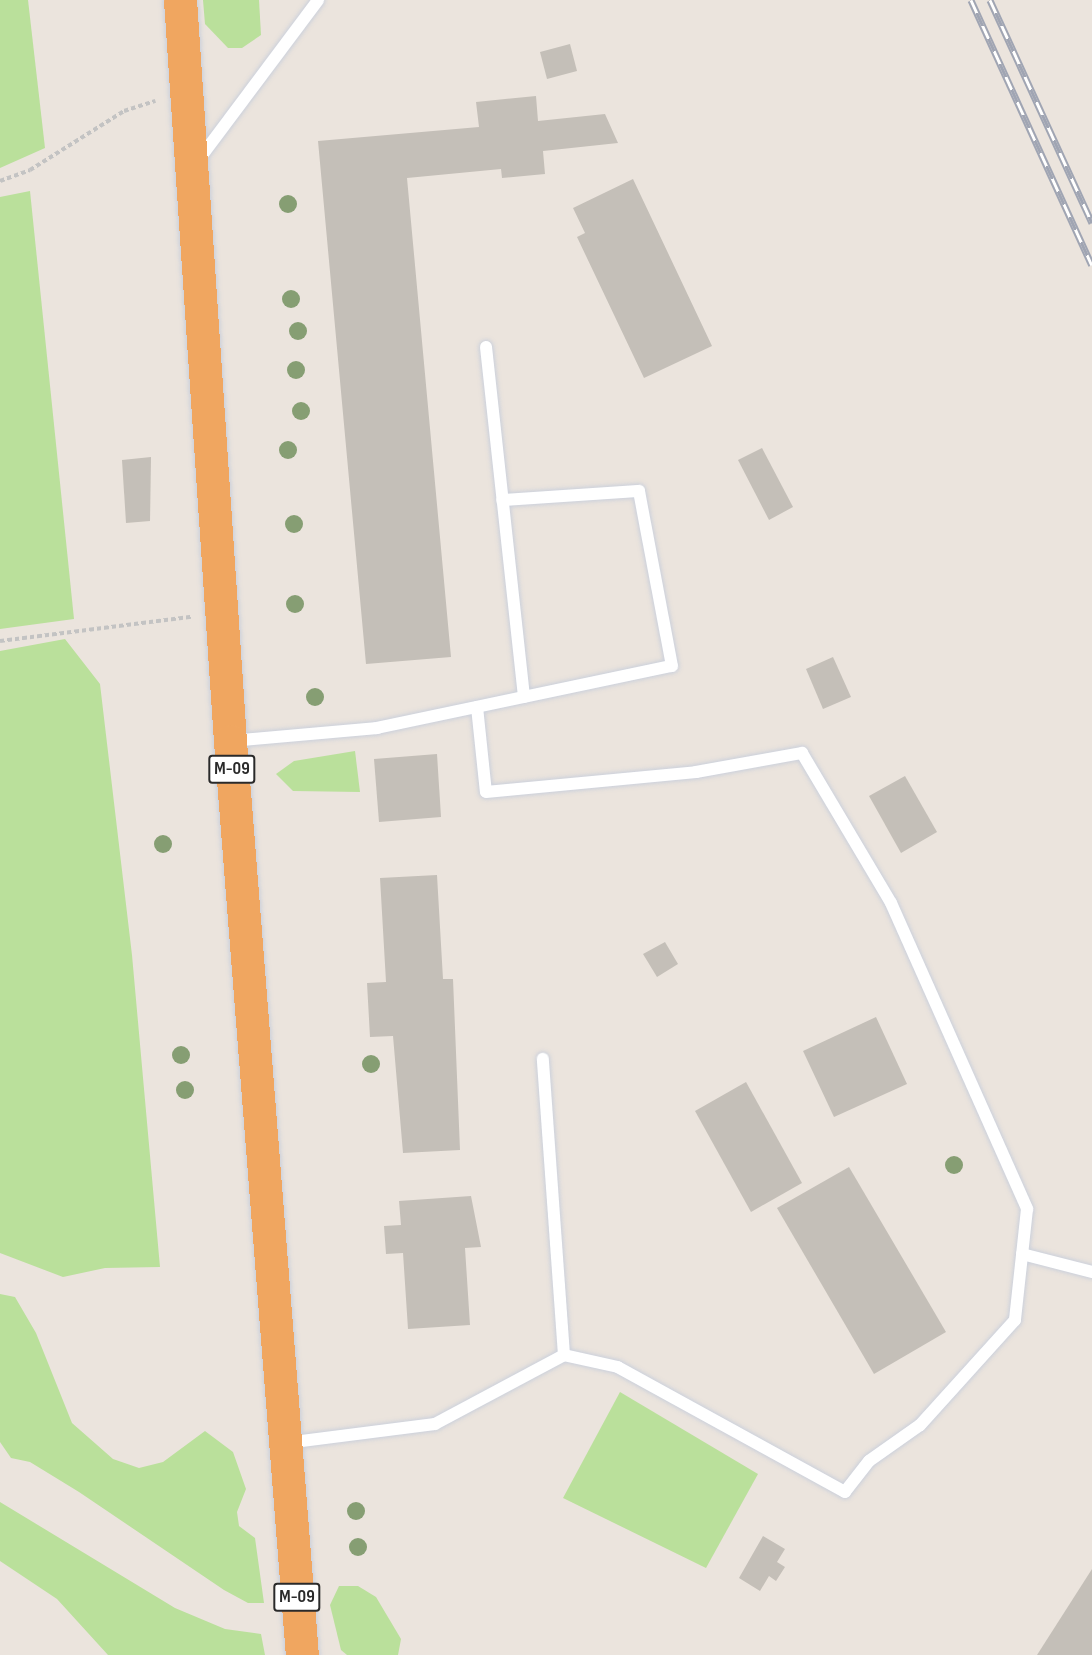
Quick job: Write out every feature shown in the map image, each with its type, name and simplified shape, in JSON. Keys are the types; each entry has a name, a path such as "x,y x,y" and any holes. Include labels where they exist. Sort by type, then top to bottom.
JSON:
{"highway":[{"name":"М-09","path":"180,0 194,165 230,741 302,1655"}],"lane":[{"path":"194,165 318,0"},
{"path":"486,347 524,697"},
{"path":"230,741 377,728 672,666 639,491 502,500"},
{"path":"285,1443 435,1424 564,1355 618,1367 845,1492 869,1461 920,1425 1015,1320 1027,1209 891,903 802,753 696,772 486,792 477,707"},
{"path":"543,1059 564,1355"},
{"path":"1022,1254 1092,1272"}],"path":[{"path":"0,181 30,170 124,111 188,91"},
{"path":"0,640 222,614"}],"green space":[{"path":"0,0 28,0 45,148 0,168"},
{"path":"203,0 259,0 261,35 242,48 228,48 205,24"},
{"path":"30,191 74,619 0,629 0,197"},
{"path":"65,639 100,684 132,955 160,1267 105,1268 63,1277 0,1253 0,651"},
{"path":"355,751 360,792 293,791 276,774 294,761"},
{"path":"0,1294 15,1297 36,1333 72,1423 113,1459 139,1468 163,1462 205,1431 233,1452 246,1489 237,1512 239,1526 255,1538 264,1603 248,1603 224,1590 79,1492 30,1462 11,1458 0,1442"},
{"path":"620,1392 758,1474 706,1568 563,1498"},
{"path":"0,1502 175,1608 225,1629 261,1634 265,1655 108,1655 57,1599 0,1561"},
{"path":"339,1586 358,1586 376,1597 401,1639 398,1655 347,1655 341,1650 330,1605"}],"building":[{"path":"570,44 577,71 547,79 540,52"},
{"path":"536,96 538,121 605,114 618,143 543,151 545,174 502,178 501,169 407,178 451,657 366,664 318,141 479,127 476,102"},
{"path":"633,179 712,346 644,378 577,237 585,233 573,208"},
{"path":"762,448 793,507 769,520 738,460"},
{"path":"151,457 150,521 126,523 122,460"},
{"path":"833,657 851,697 823,709 806,669"},
{"path":"437,754 441,817 379,822 374,759"},
{"path":"905,776 937,832 901,853 869,796"},
{"path":"437,875 443,979 453,979 460,1150 403,1153 393,1036 370,1037 367,983 386,982 380,878"},
{"path":"665,942 678,964 657,977 643,954"},
{"path":"876,1017 907,1084 834,1117 803,1051"},
{"path":"746,1082 802,1183 751,1212 695,1111"},
{"path":"849,1167 946,1332 874,1374 777,1208"},
{"path":"471,1196 481,1247 465,1248 470,1325 408,1329 403,1253 386,1254 384,1226 401,1225 399,1201"},
{"path":"763,1536 785,1549 777,1562 785,1567 776,1581 769,1576 760,1591 739,1578"},
{"path":"1092,1569 1092,1655 1037,1655"}],"railway":[{"path":"971,0 1092,265"},
{"path":"990,0 1092,223"}]}
